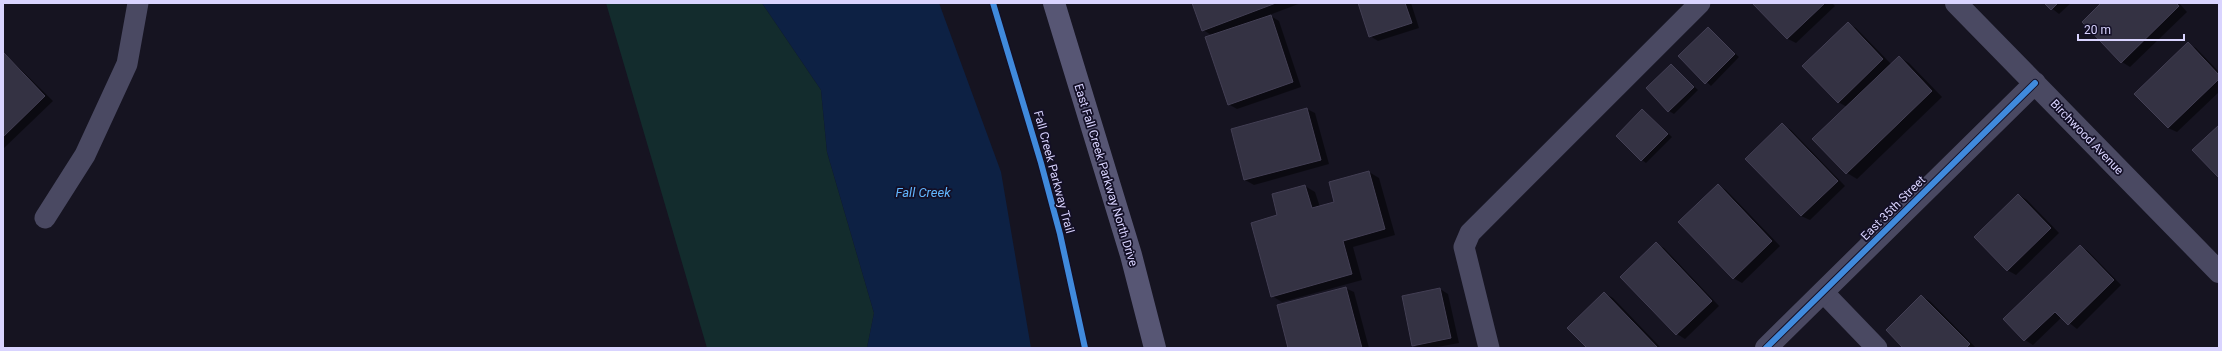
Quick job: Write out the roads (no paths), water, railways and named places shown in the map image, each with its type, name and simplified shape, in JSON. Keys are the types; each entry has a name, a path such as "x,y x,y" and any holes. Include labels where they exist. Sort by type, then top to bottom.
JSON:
{"main road":[{"name":"East Fall Creek Parkway North Drive","path":"1054,3 1130,250 1155,348"}],"street":[{"name":"Birchwood Avenue","path":"1956,3 2219,272"},
{"name":"East 35th Street","path":"1766,348 2035,84"}],"lane":[{"path":"45,218 85,155 127,64 138,3"},
{"path":"1489,348 1464,247 1470,233 1700,3"},
{"path":"1823,292 1877,348"}],"water":[{"name":"Fall Creek","path":"762,3 939,3 1001,172 1031,348 867,348 874,313 827,152 821,90"}]}
